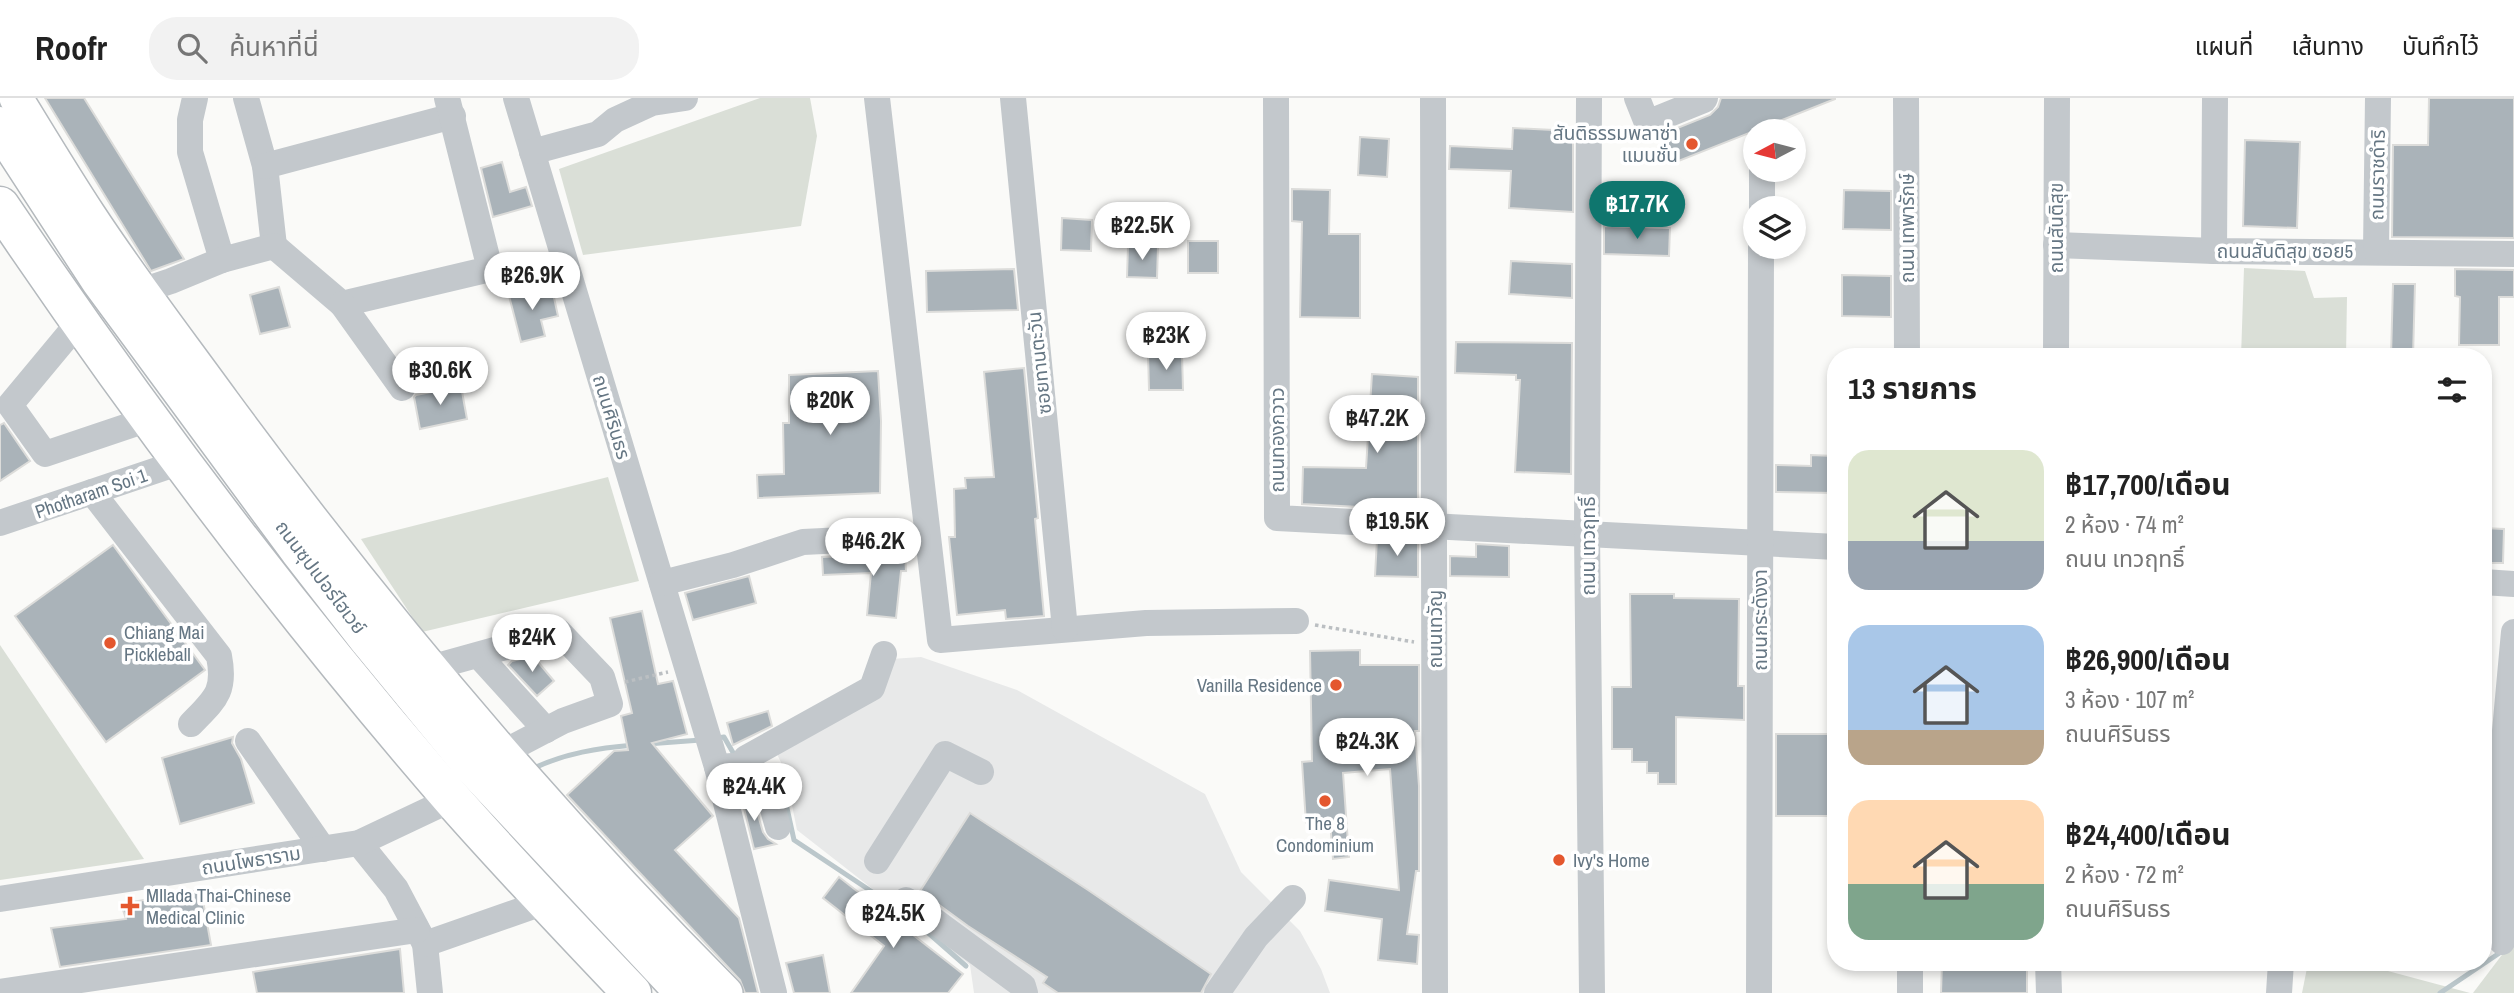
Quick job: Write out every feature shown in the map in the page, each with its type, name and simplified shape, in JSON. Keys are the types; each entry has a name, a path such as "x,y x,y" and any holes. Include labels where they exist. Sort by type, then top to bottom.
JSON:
{"highway":[{"name":"ถนนซุปเปอร์ไฮเวย์","path":"0,126 100,280 299,550 369,640 470,763 685,993"},
{"name":"ถนนซุปเปอร์ไฮเวย์","path":"0,206 149,419 332,655 452,799 632,993"},
{"path":"283,484 299,550"}],"main road":[{"path":"16,98 89,215 141,291 283,484 430,668 614,876 726,993"}],"street":[{"path":"195,98 190,120 190,152 222,260"},
{"path":"246,98 265,166 274,246 342,304 402,388"},
{"name":"ถนนศิรินธร","path":"516,98 713,753 774,993"},
{"path":"532,152 598,134 615,120 652,103 685,98"},
{"path":"877,98 940,640 1146,623 1296,621"},
{"name":"ซอยทานตะวัน","path":"1013,98 1065,629"},
{"name":"ถนนทองกวาว","path":"1276,98 1277,518 1827,546"},
{"name":"ถนนเทวัญ","path":"1433,98 1435,993"},
{"name":"ถนน เทวฤทธิ์","path":"1589,98 1587,533 1592,993"},
{"path":"1637,98 1647,123 1705,98"},
{"name":"ถนน เทพารักษ์","path":"1906,98 1907,348"},
{"name":"ถนนสันติสุข","path":"2056,348 2057,98"},
{"path":"2214,251 2215,98"},
{"name":"ถนนราชดำริ","path":"2376,251 2378,98"},
{"path":"265,166 450,107 490,269 342,304"},
{"name":"ถนนสันติสุข ซอย5","path":"2056,245 2214,251 2514,254"},
{"path":"141,291 222,260 274,246"},
{"name":"ถนนกระดังงา","path":"1759,993 1762,259"},
{"path":"79,322 10,405 45,454 149,419"},
{"name":"Photharam Soi 1","path":"0,523 181,462"},
{"path":"92,492 219,656 223,676 221,685 211,703 191,724"},
{"path":"662,583 733,565 803,542 904,537"},
{"path":"2492,583 2514,584"},
{"path":"430,668 559,632 602,677 610,704 563,721 505,751"},
{"path":"2502,942 2493,885 2514,632"},
{"path":"746,758 873,688 884,654"},
{"path":"479,656 546,730"},
{"path":"248,741 323,849"},
{"path":"713,753 767,788 778,827"},
{"path":"877,860 945,754 981,772"},
{"name":"ถนนโพธาราม","path":"0,899 359,843 452,799"},
{"path":"359,843 396,889 421,937 430,993"},
{"path":"1231,987 1256,937 1293,898"},
{"path":"906,900 1023,986 1025,993"},
{"path":"0,992 421,937 545,902"},
{"path":"1910,971 1910,993"},
{"path":"2048,971 2049,993"},
{"path":"2279,993 2280,971"}],"path":[{"path":"1296,621 1435,646"},
{"path":"605,687 687,668"}],"shaded area":[{"path":"760,98 810,98 817,136 801,226 583,255 559,169"},
{"path":"2244,268 2305,271 2314,298 2347,297 2346,348 2241,348"},
{"path":"608,477 639,581 422,632 361,539"},
{"path":"0,645 144,859 0,880"},
{"path":"921,657 1017,690 1205,794 1241,872 1300,931 1321,969 1330,993 974,993 970,965 797,830 785,771 777,754 891,659"},
{"path":"2514,939 2514,993 2473,993"},
{"path":"2306,971 2388,971 2470,993 2302,993"}],"building":[{"path":"45,98 84,98 184,259 151,271"},
{"name":"สันติธรรมพลาซ่า แมนชั่น","path":"1721,98 1835,98 1785,119 1743,119 1743,135 1671,164 1660,135 1710,115 1718,107"},
{"path":"2429,98 2514,98 2514,238 2392,237 2393,145 2428,145"},
{"path":"1513,128 1573,131 1573,212 1509,208 1511,171 1449,169 1450,146 1512,149"},
{"path":"1360,137 1389,139 1387,177 1358,175"},
{"path":"2245,140 2300,142 2297,228 2243,226"},
{"path":"502,162 510,192 526,187 532,206 493,217 481,168"},
{"path":"1292,189 1330,190 1329,234 1360,234 1360,318 1300,317 1302,222 1292,221"},
{"path":"1844,190 1891,191 1891,230 1843,229"},
{"path":"1062,218 1092,220 1091,251 1061,250"},
{"path":"1604,226 1670,228 1669,256 1604,254"},
{"path":"1188,241 1218,241 1218,273 1188,273"},
{"path":"1128,246 1158,247 1157,278 1127,277"},
{"path":"1511,261 1572,264 1572,298 1509,294"},
{"path":"1014,269 1018,310 927,312 926,271"},
{"path":"2455,269 2514,270 2514,297 2499,297 2499,345 2459,345 2460,297 2455,296"},
{"path":"1842,275 1891,276 1891,317 1842,316"},
{"path":"2393,284 2415,284 2413,348 2391,348"},
{"path":"533,286 536,297 553,293 558,316 541,320 545,336 521,342 508,292"},
{"path":"279,287 290,327 260,334 250,295"},
{"path":"1456,342 1572,343 1571,474 1515,472 1520,380 1516,380 1516,375 1455,373"},
{"path":"1148,353 1182,353 1183,390 1149,390"},
{"path":"1024,368 1044,616 1006,619 1005,610 957,615 949,537 955,537 954,489 966,488 965,478 994,477 984,372"},
{"path":"878,371 881,421 880,493 758,498 757,475 784,474 783,423 789,423 789,375"},
{"path":"1372,374 1418,377 1418,510 1302,504 1303,467 1366,468"},
{"path":"461,386 467,419 420,429 414,397"},
{"path":"4,423 30,461 0,481 0,425"},
{"path":"1811,455 1827,456 1827,493 1776,492 1776,465 1811,466"},
{"path":"2492,528 2504,529 2503,563 2492,563"},
{"path":"1377,539 1418,541 1418,577 1375,576"},
{"path":"1476,544 1509,546 1509,577 1450,576 1450,556 1476,557"},
{"name":"Chiang Mai Pickleball","path":"113,545 205,670 106,742 15,616"},
{"path":"905,553 906,571 901,571 896,618 867,615 871,573 823,575 822,557"},
{"path":"749,576 756,603 693,620 685,593"},
{"path":"1630,594 1739,599 1738,686 1744,686 1744,720 1676,717 1676,784 1658,784 1658,773 1647,773 1647,762 1632,762 1632,749 1612,749 1612,687 1631,687"},
{"path":"642,611 658,684 673,681 687,734 652,743 713,816 675,850 739,918 758,993 745,993 740,980 567,795 614,751 628,750 621,716 632,713 610,618"},
{"path":"1360,650 1360,665 1419,665 1419,731 1415,731 1419,786 1419,871 1416,871 1407,934 1419,935 1417,964 1378,960 1382,919 1325,911 1329,880 1399,890 1390,769 1343,773 1349,857 1333,859 1330,821 1306,823 1302,762 1312,761 1310,651","holes":["1346,719 1379,719 1379,747 1348,749"]},
{"path":"533,656 554,681 537,696 508,665 512,661"},
{"path":"768,711 772,726 733,745 727,723"},
{"path":"1776,734 1827,734 1827,816 1776,816"},
{"path":"233,737 232,743 241,759 254,803 180,824 162,758"},
{"path":"739,788 753,798 763,832 776,844 754,849"},
{"path":"970,813 1211,974 1201,993 1058,993 1043,983 1047,977 920,891"},
{"path":"839,877 963,974 948,993 851,993 884,946 823,898"},
{"path":"201,890 211,945 60,967 51,928 126,919 121,904"},
{"path":"400,949 404,993 257,993 253,972"},
{"path":"823,955 830,993 794,993 786,963"},
{"path":"1942,971 2027,971 2027,993 1941,993"}],"waterway":[{"path":"717,738 724,737 735,756"},
{"path":"647,744 701,740"},
{"path":"532,769 582,752 634,745"},
{"path":"779,792 785,799 794,840 901,911"},
{"path":"925,930 966,966"},
{"path":"2492,958 2501,952"},
{"path":"2440,993 2473,971"}],"place":[{"name":"สันติธรรมพลาซ่า แมนชั่น","path":"1692,144"},
{"name":"Chiang Mai Pickleball","path":"110,643"},
{"name":"Vanilla Residence","path":"1336,685"},
{"name":"The 8 Condominium","path":"1325,801"},
{"name":"Ivy's Home","path":"1559,860"},
{"name":"MIlada Thai-Chinese Medical Clinic","path":"130,906"}]}
